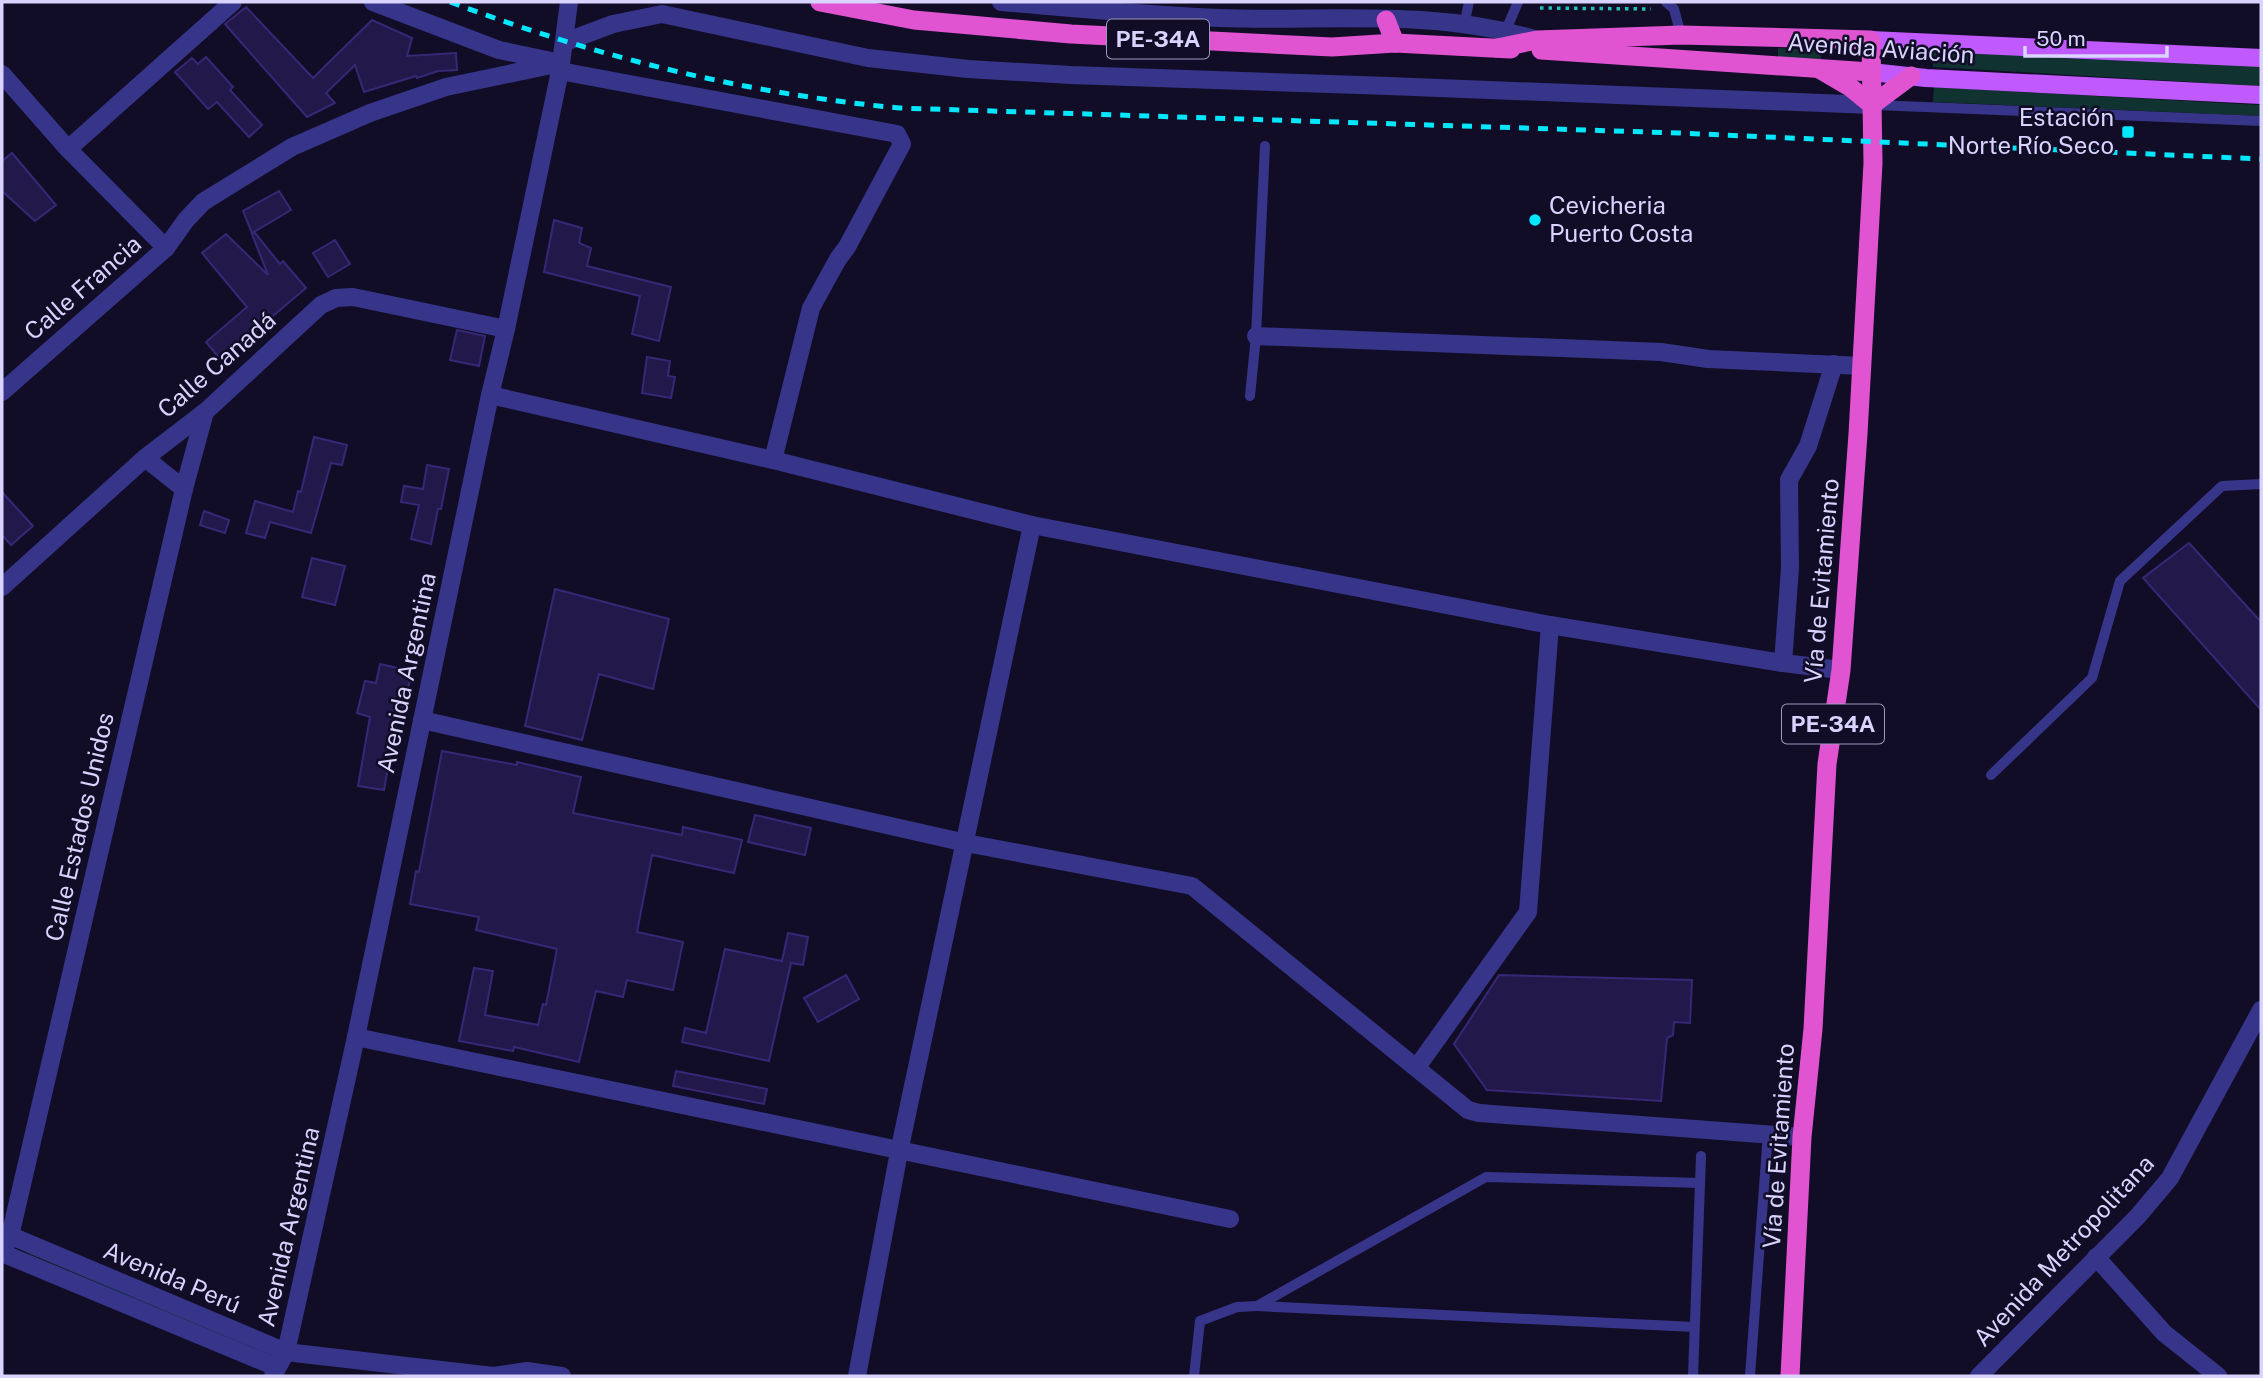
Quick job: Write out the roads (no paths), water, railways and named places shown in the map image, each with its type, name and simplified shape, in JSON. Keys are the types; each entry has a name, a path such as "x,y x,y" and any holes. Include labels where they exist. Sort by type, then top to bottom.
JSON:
{"highway":[{"name":"Avenida Aviación","path":"820,2 884,8 915,20 1071,34 1332,47 1502,39 1681,35 1871,40"},
{"path":"1386,20 1395,43"},
{"name":"Avenida Aviación","path":"1502,39 1871,72"},
{"name":"Vía de Evitamiento","path":"1790,1376 1802,1137 1813,1029 1827,764 1841,670 1862,366 1873,163 1871,40"},
{"path":"1818,68 1872,105 1911,76"}],"main road":[{"name":"Avenida Aviación","path":"1871,40 2261,58"},
{"name":"Avenida Aviación","path":"1871,72 2261,95"}],"street":[{"path":"68,149 233,2"},
{"path":"373,2 499,50 561,67 897,134 902,144 811,308 773,460"},
{"name":"Avenida Argentina","path":"280,1368 356,1037 490,394 506,329 561,67 569,2"},
{"path":"1001,2 1219,18 1386,20 1464,25 1502,39"},
{"path":"565,42 614,24 662,14 868,58 968,69 1872,105"},
{"name":"Calle Francia","path":"2,392 166,248 203,202 292,147 335,127 411,98 446,88 561,67"},
{"path":"2,74 68,149 166,248"},
{"path":"142,223 152,228 174,225 186,220"},
{"name":"Calle Canadá","path":"2,587 145,458 205,412 321,305 336,298 353,297 506,329"},
{"path":"1256,336 1661,352 1708,359 1862,366"},
{"path":"1783,663 1790,568 1789,480 1808,446 1834,364"},
{"path":"490,394 773,460 1032,525 1550,625 1841,670"},
{"name":"Calle Estados Unidos","path":"2,1253 184,489 205,412"},
{"path":"145,458 184,489"},
{"path":"857,1376 899,1152 1032,525"},
{"path":"1417,1067 1528,912 1550,625"},
{"path":"422,720 966,843 1192,886 1468,1110 1479,1113 1802,1137"},
{"name":"Avenida Metropolitana","path":"1979,1376 2138,1216 2170,1178 2261,1010"},
{"path":"356,1037 1230,1220"},
{"name":"Avenida Perú","path":"6,1234 280,1368"},
{"name":"Avenida Perú","path":"2,1253 280,1368 494,1376 527,1371 562,1376"},
{"path":"2096,1257 2164,1333 2218,1376"}],"lane":[{"path":"1464,25 1469,2"},
{"path":"1502,39 1518,2"},
{"path":"1666,2 1674,9 1681,35"},
{"path":"1872,105 2261,121"},
{"path":"1250,396 1256,336 1265,146"},
{"path":"1991,775 2092,678 2120,581 2222,486 2261,484"},
{"path":"1750,1376 1768,1133"},
{"path":"1693,1376 1701,1156"},
{"path":"1257,1306 1486,1177 1700,1183"},
{"path":"1194,1376 1200,1321 1237,1307 1694,1327"}],"railway":[{"path":"450,2 560,40 671,70 783,93 899,108 1679,133 2261,159"}],"place":[{"name":"Estación Norte Río Seco","path":"2128,132"},
{"name":"Cevicheria Puerto Costa","path":"1535,220"}]}
